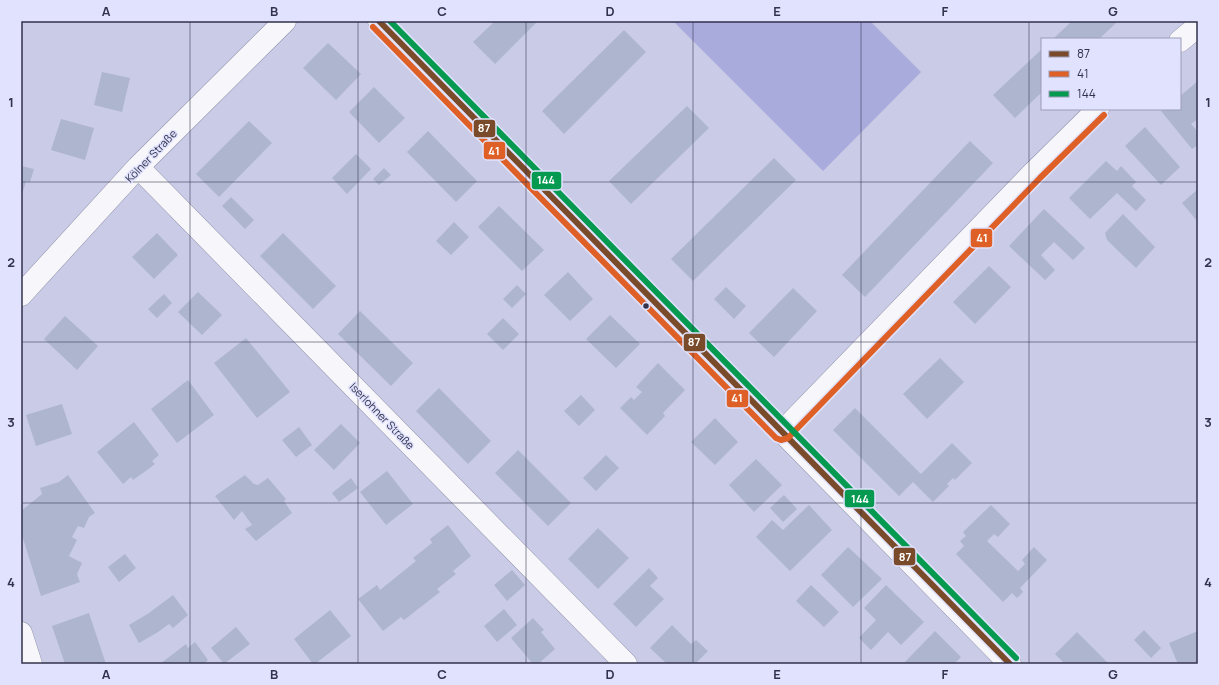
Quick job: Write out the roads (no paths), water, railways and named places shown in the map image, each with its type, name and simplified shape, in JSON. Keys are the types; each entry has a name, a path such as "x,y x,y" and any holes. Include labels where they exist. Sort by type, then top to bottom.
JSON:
{"street":[{"name":"Kölner Straße","path":"21,295 138,167 285,21"},
{"path":"379,21 1010,664"},
{"path":"1181,40 1198,26"},
{"path":"782,432 1034,172 1097,110"},
{"name":"Iserlohner Straße","path":"138,167 626,664"},
{"path":"21,633 31,664"}]}
